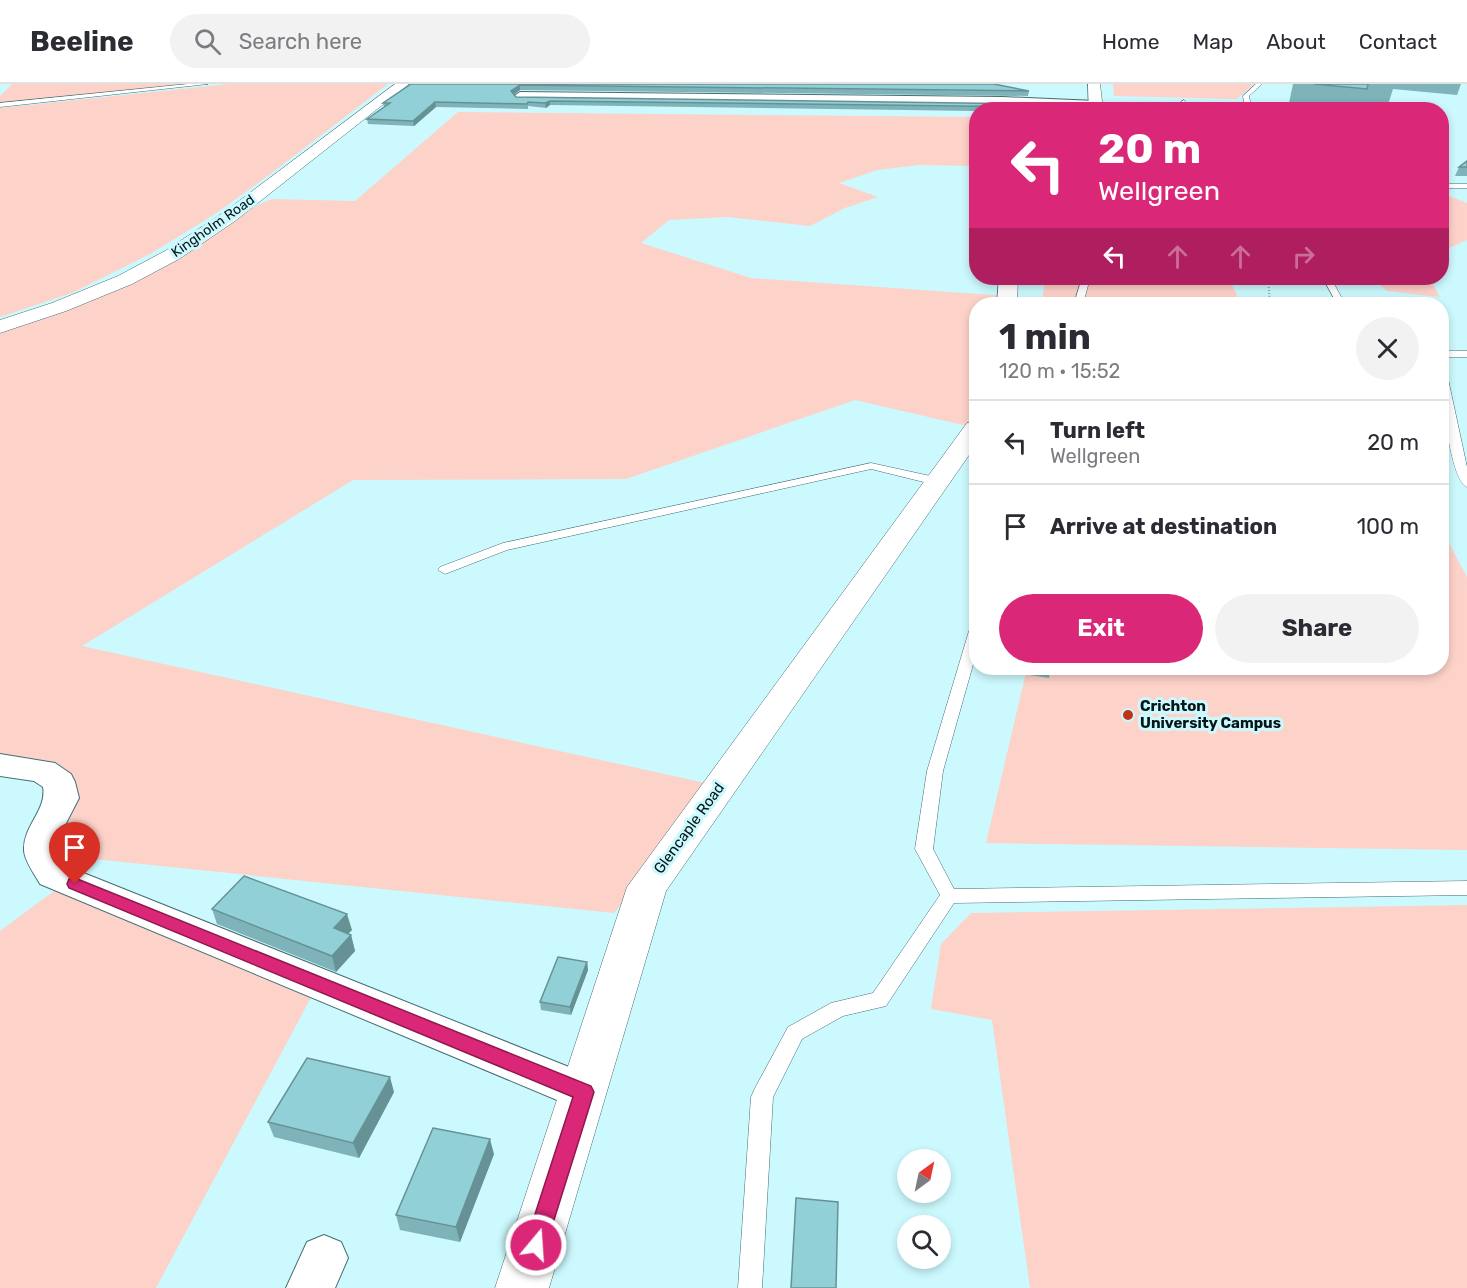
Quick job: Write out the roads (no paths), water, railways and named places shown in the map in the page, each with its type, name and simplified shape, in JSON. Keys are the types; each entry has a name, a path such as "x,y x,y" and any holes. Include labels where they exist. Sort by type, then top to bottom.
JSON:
{"main road":[{"name":"Kingholm Road","path":"0,327 125,280 172,255 229,217 403,84"},
{"path":"1094,84 1096,102"},
{"name":"Glencaple Road","path":"522,1288 647,887 940,482 969,438"}],"street":[{"path":"532,84 525,88 518,98 969,102"},
{"path":"912,84 916,100"},
{"path":"0,765 43,771 59,783 62,798 43,835 41,852 53,874 584,1092"}],"lane":[{"path":"0,105 205,84"},
{"path":"1247,102 1246,96 1259,84"},
{"path":"1449,186 1467,186"},
{"path":"1449,187 1467,196"},
{"path":"1449,354 1467,354"},
{"path":"1449,406 1460,464 1467,483"},
{"path":"1454,429 1467,430"},
{"path":"445,570 503,547 871,466 940,482"},
{"path":"949,896 924,849 935,771 969,655"},
{"path":"949,896 1467,888"},
{"path":"750,1288 762,1097 795,1033 838,1009 879,1000 949,896"}],"place":[{"name":"Crichton University Campus","path":"1128,715"}]}
